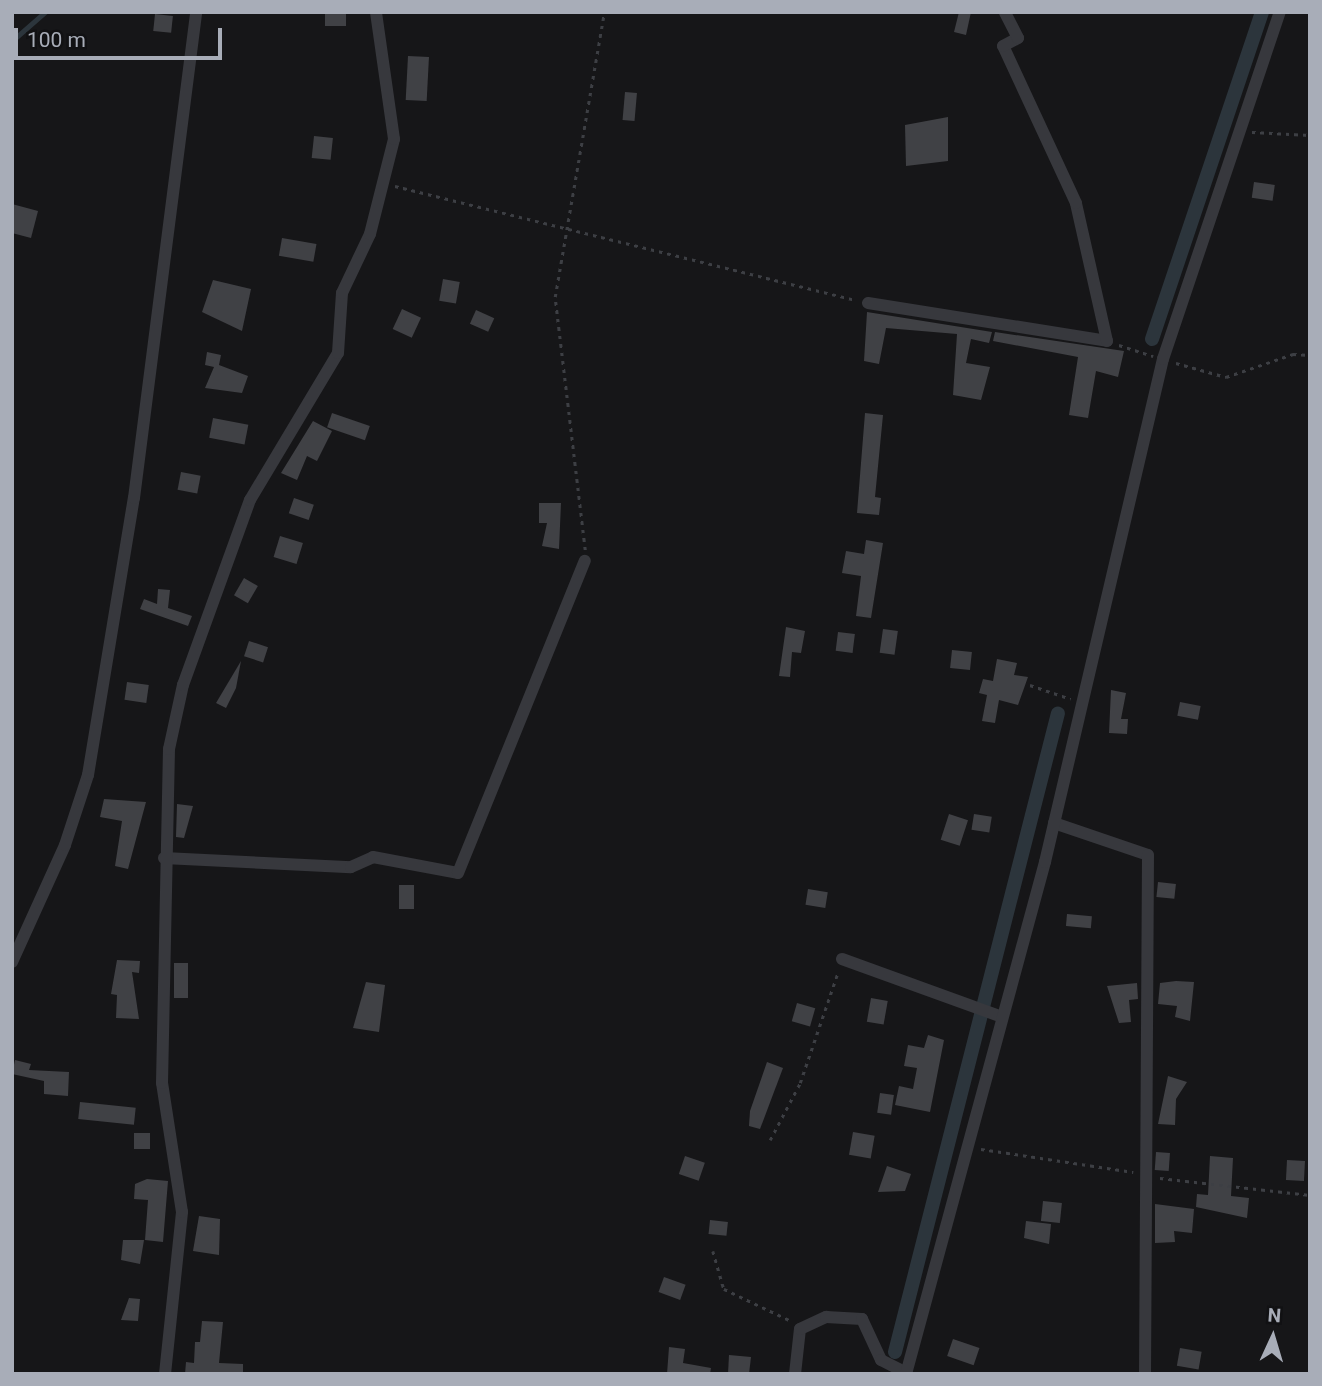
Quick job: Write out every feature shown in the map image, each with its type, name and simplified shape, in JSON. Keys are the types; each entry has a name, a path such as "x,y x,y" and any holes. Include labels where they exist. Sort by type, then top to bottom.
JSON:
{"street":[{"path":"12,962 65,845 88,775 134,498 196,12"},
{"path":"165,1374 182,1212 162,1083 164,858 169,749 183,685 250,500 338,353 345,282 385,184 393,108 376,12"},
{"path":"868,303 1107,341 1076,203 1003,47 1018,38 1005,12"},
{"path":"794,1374 800,1329 826,1317 862,1319 881,1360 906,1373 1054,823 1163,359 1280,12"},
{"path":"164,858 351,867 373,856 458,873 585,561"},
{"path":"1054,823 1148,855 1149,1089 1141,1173 1145,1374"},
{"path":"842,959 1002,1017"}],"path":[{"path":"585,561 555,297 565,224 604,12"},
{"path":"1238,131 1310,135"},
{"path":"385,184 604,233 612,243 868,303"},
{"path":"1107,341 1226,377 1293,354 1310,355"},
{"path":"1030,685 1081,702"},
{"path":"770,1140 800,1083 842,959"},
{"path":"967,1147 1141,1173 1190,1186 1310,1195"},
{"path":"713,1251 724,1289 800,1329"}],"building":[{"path":"325,12 346,12 346,26 325,26"},
{"path":"959,12 971,12 966,35 954,32"},
{"path":"155,14 173,16 171,33 153,31"},
{"path":"408,56 429,57 427,101 406,100"},
{"path":"625,92 637,93 635,121 623,120"},
{"path":"948,117 948,161 906,166 905,125"},
{"path":"314,136 333,138 331,160 312,158"},
{"path":"1254,182 1275,185 1273,201 1252,198"},
{"path":"12,204 38,211 31,238 12,233"},
{"path":"282,238 316,244 313,262 279,256"},
{"path":"443,279 460,282 456,304 439,301"},
{"path":"213,280 251,289 242,331 202,312"},
{"path":"402,309 421,318 412,338 393,329"},
{"path":"476,310 494,318 488,332 470,324"},
{"path":"867,312 992,332 989,343 971,339 966,363 990,367 981,400 953,395 957,334 886,328 879,364 864,361"},
{"path":"995,332 1124,351 1118,377 1096,371 1088,418 1069,415 1078,357 993,341"},
{"path":"207,352 221,355 219,365 248,376 242,393 205,388 214,367 205,365"},
{"path":"332,413 370,426 365,440 327,427"},
{"path":"865,413 883,415 875,497 881,498 879,515 857,513"},
{"path":"213,418 248,425 245,445 209,438"},
{"path":"313,421 332,431 317,461 307,456 297,480 281,473"},
{"path":"181,472 201,476 197,493 178,490"},
{"path":"294,498 314,505 309,520 289,513"},
{"path":"539,503 561,503 559,549 542,546 547,523 539,523"},
{"path":"280,536 303,543 297,564 274,557"},
{"path":"866,540 883,543 871,618 856,616 861,576 842,573 846,551 864,554"},
{"path":"244,578 258,586 248,603 234,595"},
{"path":"158,589 170,590 168,608 192,616 188,626 140,609 144,599 157,604"},
{"path":"786,627 805,631 801,653 792,652 790,677 779,676"},
{"path":"883,629 898,631 895,655 880,653"},
{"path":"838,632 855,634 853,653 836,651"},
{"path":"249,641 268,647 263,662 244,656"},
{"path":"952,650 972,652 970,670 950,668"},
{"path":"997,659 1017,663 1014,675 1028,677 1018,705 999,700 995,723 982,721 987,695 979,693 983,679 993,681"},
{"path":"241,661 236,688 226,708 216,703"},
{"path":"127,682 149,685 146,703 124,700"},
{"path":"1111,690 1126,693 1121,719 1128,719 1127,734 1109,733"},
{"path":"1180,702 1201,706 1198,720 1177,716"},
{"path":"104,799 146,802 128,869 115,866 122,821 100,817"},
{"path":"177,804 193,806 184,838 176,837"},
{"path":"949,814 968,820 960,846 941,840"},
{"path":"974,814 992,817 989,833 971,830"},
{"path":"1158,882 1176,884 1174,899 1156,897"},
{"path":"399,885 414,885 414,909 399,909"},
{"path":"808,889 828,892 825,908 805,905"},
{"path":"1067,914 1092,916 1091,928 1066,926"},
{"path":"117,960 140,961 139,973 132,972 139,1019 116,1018 117,995 111,994"},
{"path":"174,963 188,963 188,998 174,998"},
{"path":"366,982 385,985 379,1032 353,1028"},
{"path":"1194,982 1190,1021 1175,1017 1177,1006 1158,1004 1160,983"},
{"path":"1137,983 1138,999 1129,1000 1131,1022 1119,1023 1107,986"},
{"path":"871,998 888,1001 884,1025 867,1022"},
{"path":"797,1003 815,1008 810,1027 792,1021"},
{"path":"928,1035 944,1040 930,1112 895,1105 899,1086 913,1089 917,1068 904,1066 908,1045 924,1048"},
{"path":"15,1060 31,1064 29,1070 69,1072 68,1096 44,1094 44,1081 12,1074"},
{"path":"767,1062 783,1068 760,1129 749,1126 750,1111"},
{"path":"1168,1076 1187,1082 1176,1099 1175,1125 1158,1124"},
{"path":"880,1093 894,1095 891,1115 877,1113"},
{"path":"80,1102 136,1108 134,1125 78,1119"},
{"path":"853,1132 875,1136 871,1158 849,1155"},
{"path":"134,1133 150,1133 150,1149 134,1149"},
{"path":"1156,1152 1170,1153 1169,1171 1155,1170"},
{"path":"685,1156 705,1163 699,1181 679,1174"},
{"path":"1210,1156 1233,1158 1231,1196 1249,1198 1247,1218 1196,1207 1197,1194 1208,1195"},
{"path":"1287,1160 1305,1161 1304,1181 1286,1180"},
{"path":"887,1166 911,1174 905,1191 878,1192"},
{"path":"147,1179 168,1181 163,1242 145,1240 148,1200 134,1199 135,1184"},
{"path":"1043,1201 1062,1203 1060,1223 1041,1221"},
{"path":"1155,1204 1194,1209 1192,1233 1174,1231 1175,1242 1155,1243"},
{"path":"199,1216 220,1219 219,1255 193,1251"},
{"path":"710,1220 728,1222 726,1236 709,1234"},
{"path":"1026,1221 1051,1224 1049,1244 1024,1238"},
{"path":"123,1240 144,1240 140,1264 121,1260"},
{"path":"664,1277 686,1285 680,1300 659,1292"},
{"path":"129,1298 140,1299 138,1321 121,1320"},
{"path":"202,1321 223,1322 219,1363 243,1364 243,1374 185,1374 186,1362 194,1363 195,1342 200,1342"},
{"path":"953,1339 979,1348 974,1365 947,1356"},
{"path":"669,1347 685,1349 683,1363 711,1368 710,1374 667,1374"},
{"path":"1180,1348 1202,1352 1199,1370 1177,1366"},
{"path":"729,1355 751,1357 749,1374 728,1374"}],"waterway":[{"path":"12,41 45,12"},
{"path":"1152,339 1262,12"},
{"path":"895,1352 1058,713"}]}
